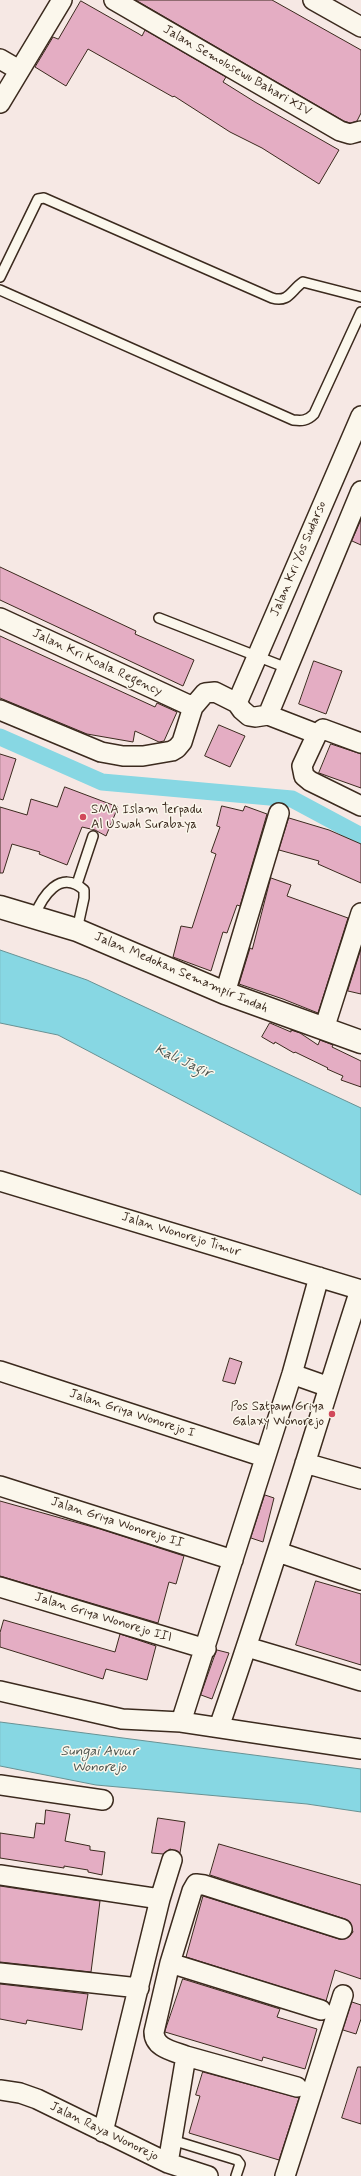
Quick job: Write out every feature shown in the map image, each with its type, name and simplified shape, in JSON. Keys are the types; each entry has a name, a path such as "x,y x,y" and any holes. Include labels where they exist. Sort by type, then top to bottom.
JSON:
{"street":[{"path":"0,103 62,0"},
{"name":"Jalan Semolosewu Bahari XIV","path":"114,0 340,131 350,134 361,131"},
{"path":"313,0 361,26"},
{"path":"0,59 19,70"},
{"name":"Jalan Kri Yos Sudarso","path":"237,702 361,416"},
{"path":"268,715 361,491"},
{"path":"303,549 332,561"},
{"name":"Jalan Kri Koala Regency","path":"0,618 193,707"},
{"path":"0,710 101,752 123,756 143,756 172,751 177,748 182,742 193,707 202,696 210,691 237,702 242,710 249,716 255,718 268,715 361,743"},
{"path":"320,731 302,766 304,776 361,806"},
{"path":"225,993 279,813"},
{"name":"Jalan Medokan Semampir Indah","path":"0,907 77,930 225,993 361,1042"},
{"path":"324,1029 361,913"},
{"name":"Jalan Wonorejo Timur","path":"0,1181 361,1290"},
{"path":"181,1722 206,1649 264,1458 292,1374 319,1277"},
{"path":"219,1727 278,1552 329,1387 361,1290"},
{"name":"Jalan Griya Wonorejo I","path":"0,1371 264,1458"},
{"path":"292,1374 329,1387"},
{"path":"305,1463 361,1479"},
{"name":"Jalan Griya Wonorejo II","path":"0,1486 233,1560"},
{"path":"278,1552 361,1580"},
{"name":"Jalan Griya Wonorejo III","path":"0,1587 206,1649"},
{"path":"247,1647 361,1681"},
{"path":"0,1691 122,1719 181,1722 361,1749"},
{"path":"0,1785 103,1800"},
{"path":"103,2132 160,1899 172,1860"},
{"path":"0,1875 160,1899"},
{"path":"297,2087 186,2056 159,2045 154,2038 170,1963 192,1891 196,1884 204,1885 342,1929"},
{"path":"170,1963 321,2010"},
{"path":"0,1973 139,1988"},
{"path":"285,2176 343,1996"},
{"path":"168,2163 186,2056"},
{"name":"Jalan Raya Wonorejo","path":"0,2090 20,2093 37,2099 168,2163 208,2176"}],"lane":[{"path":"0,277 38,199 44,198 272,298 282,300 289,296 303,282 361,298"},
{"path":"0,290 293,420 300,421 305,420 314,414 361,312"},
{"path":"158,618 257,658 287,668"},
{"path":"77,884 93,836"},
{"path":"34,917 45,895 51,888 66,882 77,884 84,890 84,898 77,930"},
{"path":"172,2140 237,2160 240,2164 236,2176"}],"water":[{"name":"Kali Jagir","path":"0,950 87,980 361,1108 361,1195 58,1035 0,1023"},
{"name":"Sungai Avuur Wonorejo","path":"0,1722 361,1769 361,1812 307,1804 96,1785 0,1766"}],"building":[{"path":"136,0 272,0 361,50 361,113 357,121 350,123 344,121"},
{"path":"81,1 142,36 145,30 226,77 223,82 255,102 339,150 319,184 262,148 230,132 174,96 173,97 88,49 66,86 35,67 53,37 58,39"},
{"path":"361,520 361,545 352,541"},
{"path":"0,567 136,631 135,634 194,660 183,686 0,600"},
{"path":"0,636 155,707 157,703 177,712 164,741 159,742 135,731 133,742 87,734 0,698"},
{"path":"314,661 342,671 326,714 299,704"},
{"path":"219,725 245,736 230,767 205,756"},
{"path":"331,744 361,754 361,788 319,773"},
{"path":"0,754 16,759 3,800 0,799"},
{"path":"65,787 118,807 106,836 95,830 82,827 67,865 39,854 40,852 12,844 3,873 0,873 0,807 27,815 31,799 57,807"},
{"path":"222,806 243,811 245,806 267,814 240,906 237,905 227,933 223,932 211,971 173,957 181,926 192,928 216,854 211,852 220,827 217,826"},
{"path":"289,818 329,830 361,844 361,883 318,864 319,861 279,850"},
{"path":"271,878 291,885 287,896 348,918 318,1013 239,984 250,948 252,949"},
{"path":"361,949 361,994 348,991"},
{"path":"270,1023 291,1032 291,1030 300,1033 318,1045 320,1040 333,1045 332,1047 361,1061 361,1087 341,1080 343,1076 262,1037"},
{"path":"230,1358 242,1362 235,1384 223,1381"},
{"path":"265,1495 274,1498 263,1542 251,1538"},
{"path":"0,1501 100,1529 184,1556 176,1584 169,1582 158,1623 0,1576"},
{"path":"316,1581 361,1594 361,1665 296,1645"},
{"path":"4,1620 115,1652 120,1634 156,1646 147,1680 106,1669 103,1679 0,1647 0,1633"},
{"path":"217,1650 229,1653 212,1699 201,1695"},
{"path":"46,1810 70,1814 65,1841 90,1846 90,1850 105,1852 102,1875 88,1872 88,1870 64,1866 64,1868 0,1858 0,1833 34,1838 36,1823 44,1824"},
{"path":"158,1818 185,1822 180,1853 170,1849 163,1854 152,1853"},
{"path":"219,1844 361,1885 361,1979 335,1970 326,2001 186,1957 203,1896 339,1939 349,1937 353,1932 350,1922 345,1919 210,1875"},
{"path":"0,1886 100,1901 91,1972 0,1962"},
{"path":"183,1979 280,2009 277,2017 317,2029 305,2069 263,2057 262,2061 165,2032"},
{"path":"0,1984 88,1994 82,2030 27,2020 26,2024 0,2019"},
{"path":"352,2002 361,2005 361,2019 356,2034 343,2030"},
{"path":"358,2067 361,2067 361,2124 342,2118"},
{"path":"203,2072 299,2098 279,2160 189,2133 200,2096 196,2095"}],"waterway":[{"path":"0,737 102,782 292,799 361,836"}],"place":[{"name":"SMA Islam Terpadu Al Uswah Surabaya","path":"83,817"},
{"name":"Pos Satpam Griya Galaxy Wonorejo","path":"332,1414"}]}
